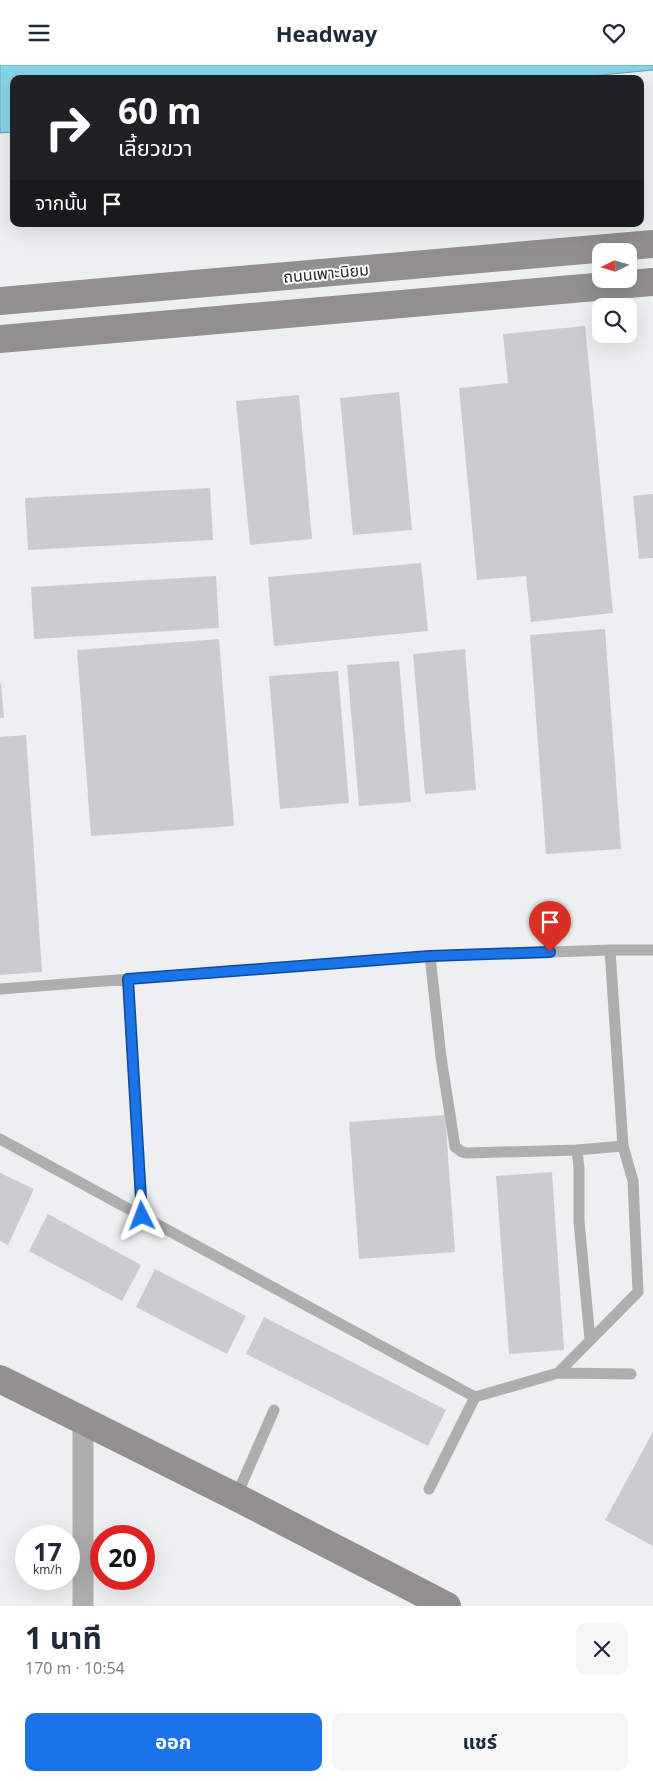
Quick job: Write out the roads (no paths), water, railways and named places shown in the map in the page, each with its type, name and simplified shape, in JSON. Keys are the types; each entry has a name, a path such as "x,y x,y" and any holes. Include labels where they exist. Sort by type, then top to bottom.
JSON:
{"street":[{"name":"ถนนเพาะนิยม","path":"0,301 653,244"},
{"path":"0,339 653,282"},
{"path":"0,1379 236,1497 447,1606"},
{"path":"83,1421 83,1606"}],"lane":[{"path":"558,1373 638,1292 633,1181 623,1146 610,950"},
{"path":"0,989 430,956 653,950"},
{"path":"430,956 441,1057 454,1147 467,1153 577,1150 623,1146"},
{"path":"128,979 142,1216"},
{"path":"0,1139 475,1397 558,1373 631,1374"},
{"path":"577,1150 579,1221 590,1340"},
{"path":"429,1489 475,1397"},
{"path":"236,1497 274,1410"}],"water":[{"path":"0,65 653,65 653,70 602,75 10,75 10,132 0,133"}]}
